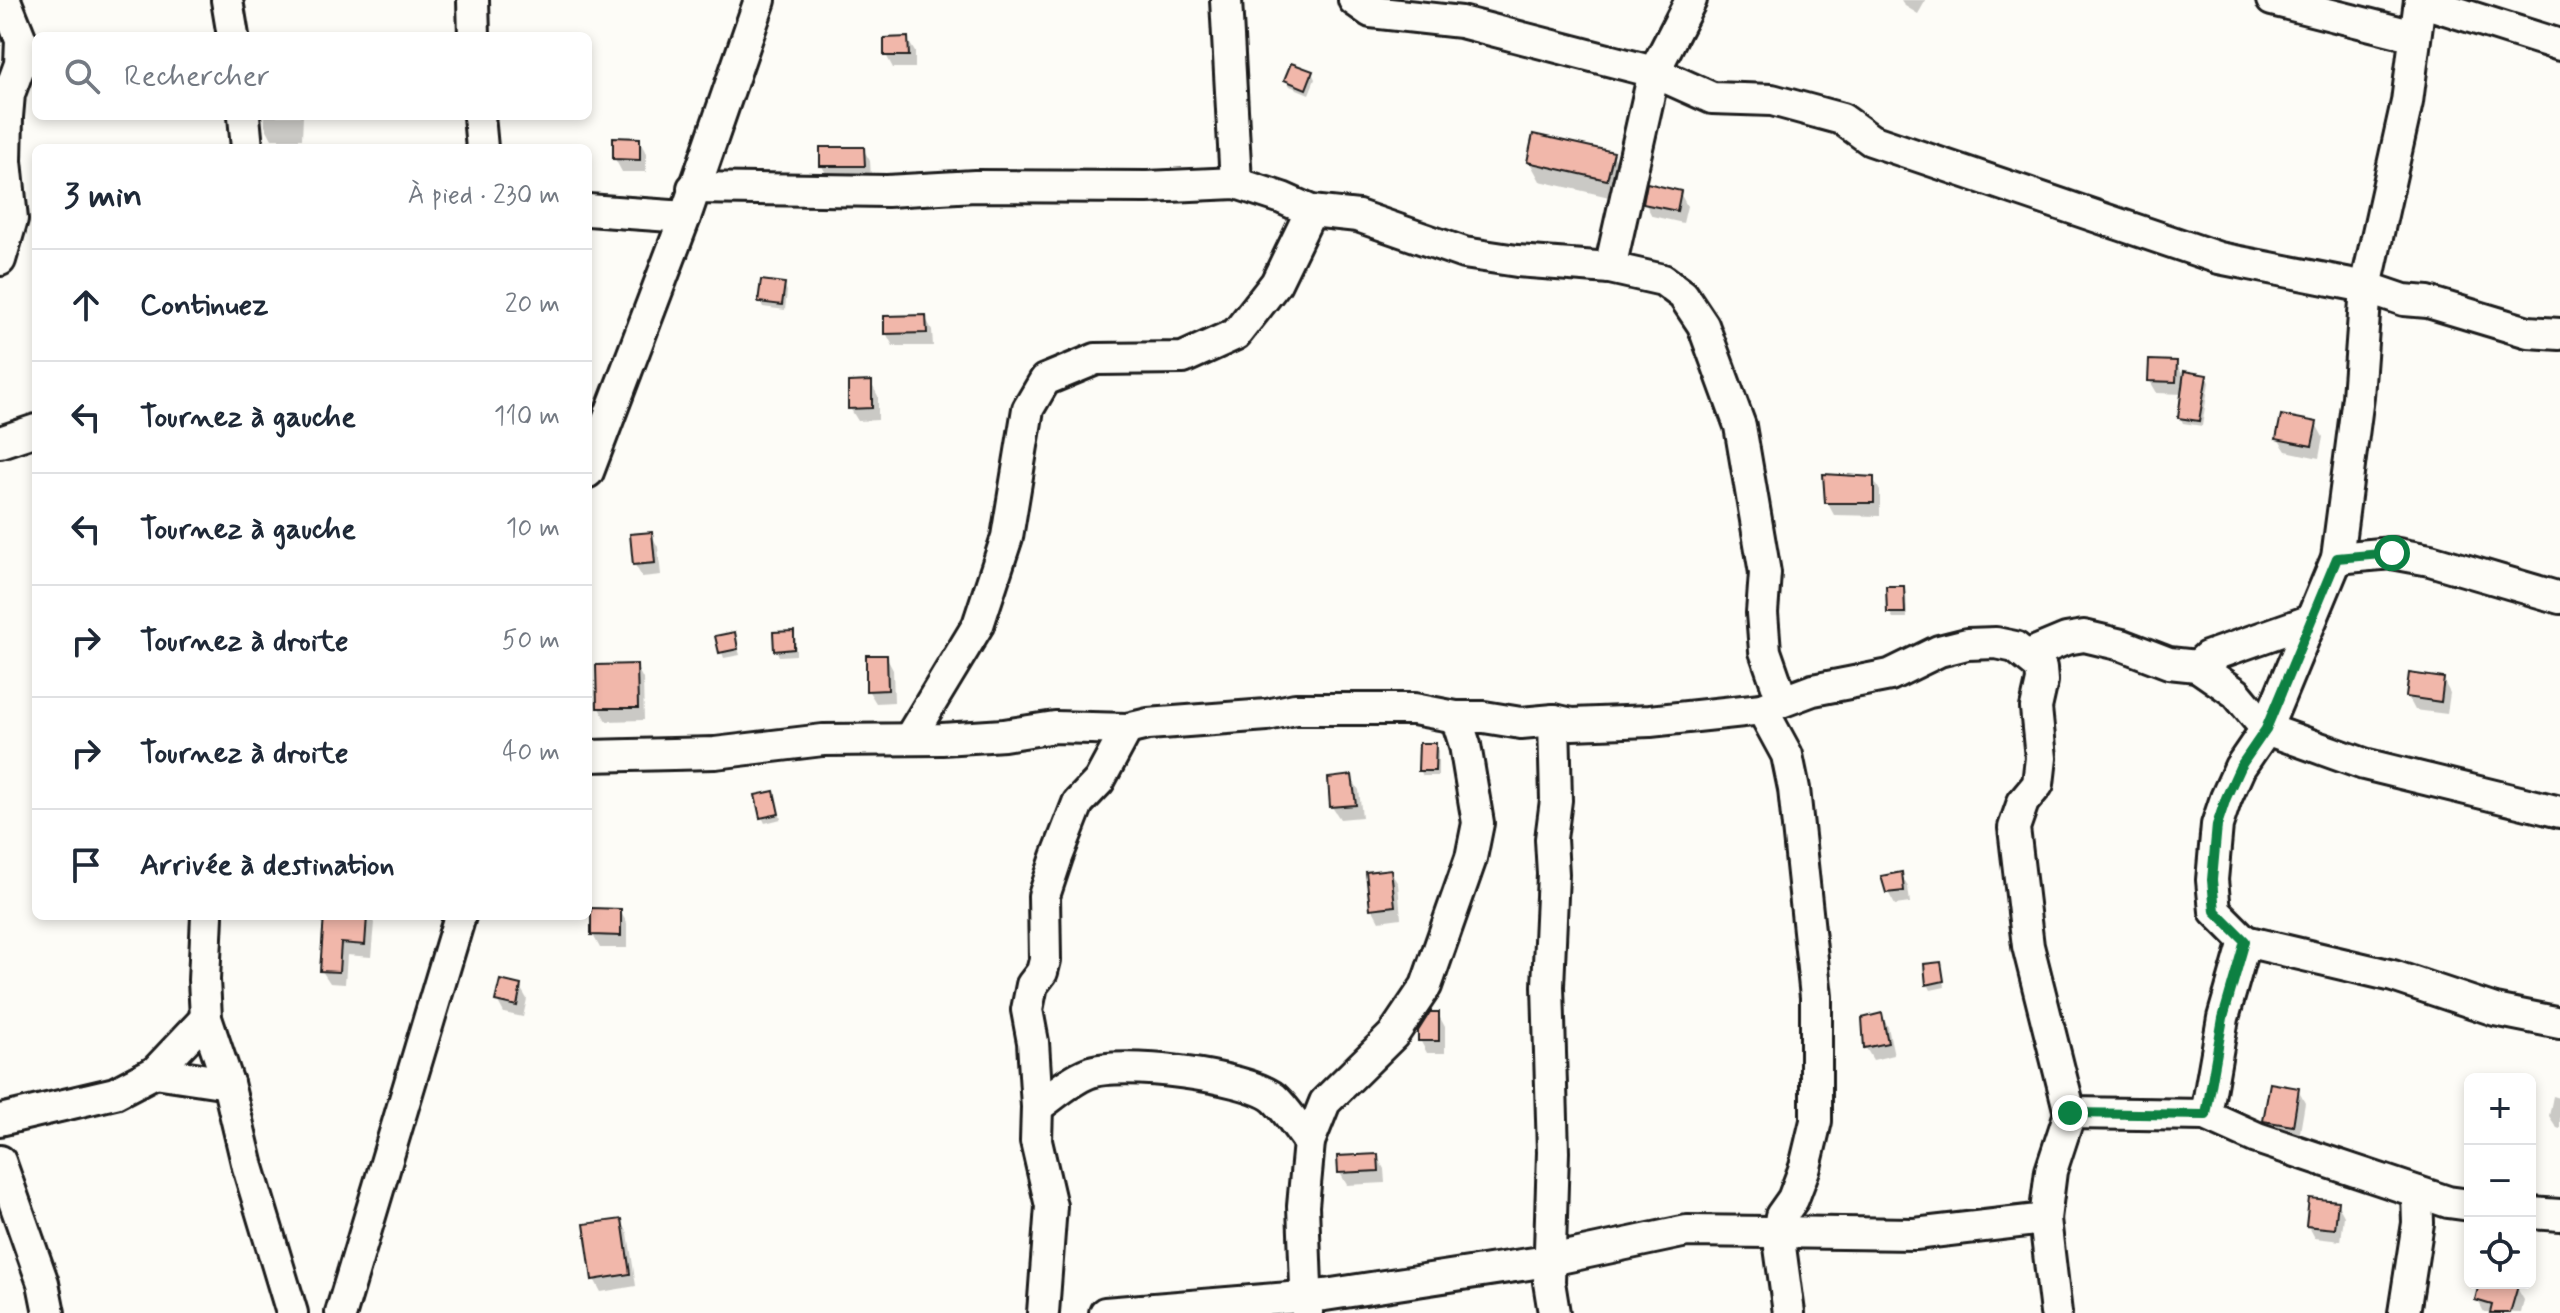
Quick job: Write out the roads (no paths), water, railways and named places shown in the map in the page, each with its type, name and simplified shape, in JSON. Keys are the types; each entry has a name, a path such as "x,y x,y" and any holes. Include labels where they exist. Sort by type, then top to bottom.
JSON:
{"street":[{"path":"0,260 24,222 6,161 9,94 20,64 21,40 5,0"},
{"path":"227,0 232,32"},
{"path":"473,0 474,32"},
{"path":"592,461 685,217 760,0"},
{"path":"1226,0 1236,183"},
{"path":"1354,0 1371,12 1461,22 1654,72 1712,98 1772,100 1842,119 1871,140 2219,258 2366,287 2528,332 2560,334"},
{"path":"1610,268 1654,72 1691,0"},
{"path":"2272,0 2415,36"},
{"path":"2560,45 2420,0 2407,102 2366,287 2358,397 2337,558 2266,729 2240,767 2226,798 2216,839 2212,880 2215,911 2245,941 2393,976 2495,1010 2560,1023"},
{"path":"244,120 247,144"},
{"path":"479,120 482,144"},
{"path":"693,188 887,191 975,186 1147,187 1236,183 1270,193 1311,211 1358,216 1464,253 1517,261 1610,268 1663,280 1683,295 1703,325 1740,426 1765,573 1762,613 1772,705 1794,789 1816,997 1816,1121 1805,1167 1793,1199 1781,1216 1778,1232 1789,1313"},
{"path":"592,210 685,217"},
{"path":"909,739 978,625 1007,537 1028,409 1045,380 1096,359 1183,358 1236,334 1276,283 1311,211"},
{"path":"0,442 32,431"},
{"path":"2337,558 2392,553 2430,560 2560,598"},
{"path":"2197,666 2207,657 2309,621"},
{"path":"2028,655 2066,639 2084,636 2122,645 2169,663 2197,666 2236,693 2266,729 2364,764 2560,812"},
{"path":"592,756 715,753 823,740 1004,735 1055,727 1127,729 1148,724 1267,715 1295,709 1414,709 1456,717 1484,717 1521,723 1554,720 1572,724 1650,721 1772,705 1813,690 1890,675 1939,651 1967,644 1996,643 2015,647 2041,668 2042,681 2036,708 2041,758 2038,784 2023,802 2014,828 2017,864 2028,946 2070,1113 2051,1171 2045,1219 2056,1313"},
{"path":"1306,1305 1303,1206 1309,1142 1325,1102 1393,1035 1426,986 1471,858 1478,823 1465,745 1456,717"},
{"path":"1554,720 1556,800 1551,839 1553,874 1548,986 1553,1152 1549,1282 1554,1313"},
{"path":"1043,1313 1051,1206 1036,1141 1033,1042 1027,1010 1032,985 1042,972 1045,960 1044,896 1078,803 1099,781 1127,729"},
{"path":"207,920 206,1018 228,1083 248,1167 292,1313"},
{"path":"341,1313 459,920"},
{"path":"2206,1115 2223,1018 2245,941"},
{"path":"0,1120 115,1093 155,1072 206,1018"},
{"path":"1037,1107 1088,1073 1117,1067 1203,1074 1273,1097 1309,1142"},
{"path":"155,1072 228,1083"},
{"path":"2070,1113 2206,1115 2257,1138 2417,1192 2464,1204"},
{"path":"0,1161 43,1283 49,1313"},
{"path":"2404,1313 2415,1252 2417,1192"},
{"path":"2536,1213 2560,1215"},
{"path":"1105,1313 1306,1305 1687,1231 1915,1234 2045,1219"}]}
